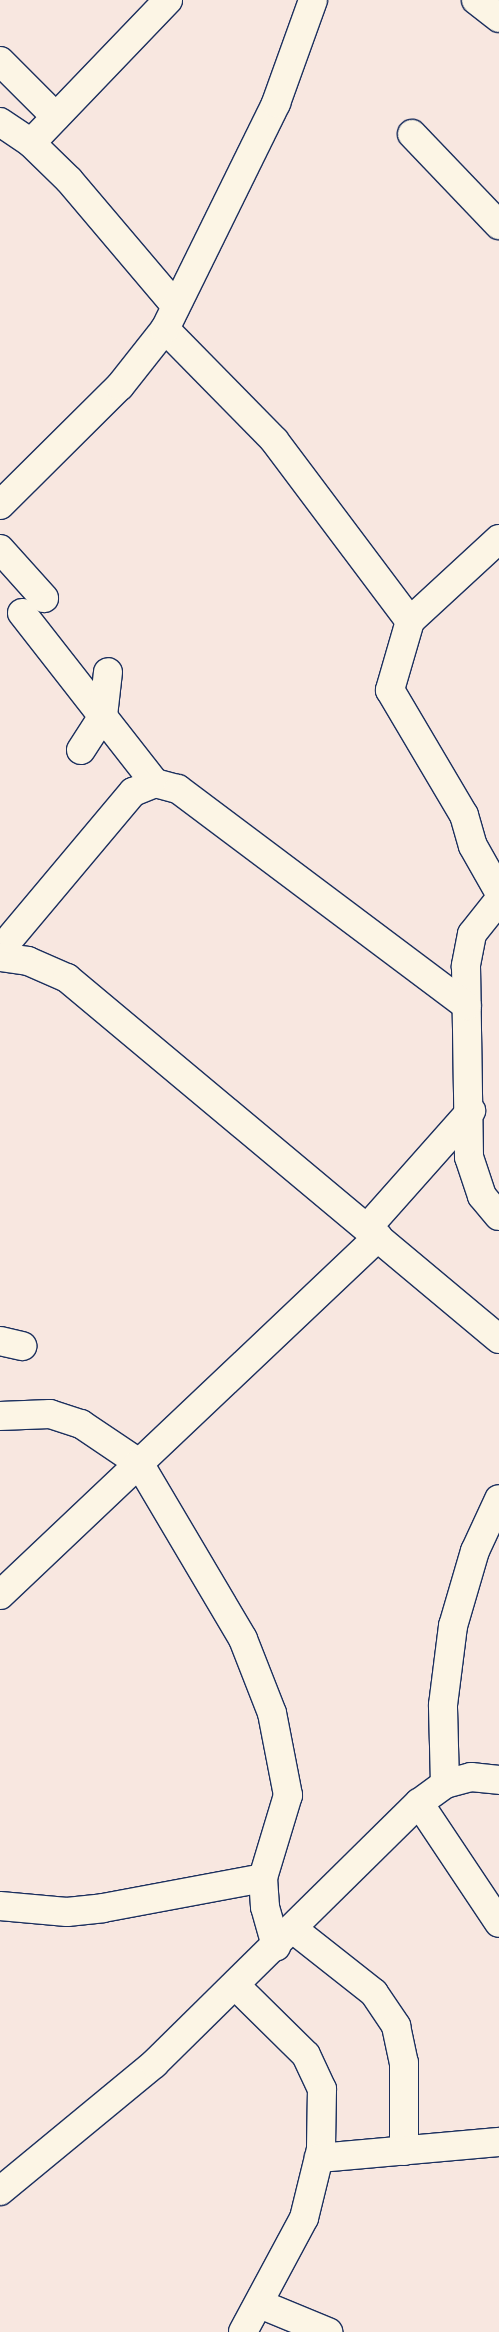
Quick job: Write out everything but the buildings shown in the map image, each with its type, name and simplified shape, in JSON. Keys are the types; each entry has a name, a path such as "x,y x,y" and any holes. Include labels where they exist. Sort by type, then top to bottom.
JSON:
{"street":[{"path":"31,143 168,0"},
{"path":"0,505 120,386 170,317 276,103 313,0"},
{"path":"476,0 499,18"},
{"path":"0,61 56,117"},
{"path":"0,122 31,143 69,180 170,317 274,440 410,621"},
{"path":"412,134 499,225"},
{"path":"499,539 410,621 390,690 464,815 473,846 499,892"},
{"path":"0,549 44,598"},
{"path":"22,613 155,783"},
{"path":"81,750 103,716 108,672"},
{"path":"467,1006 178,789 155,783 133,792 4,937 28,960 67,978 499,1339"},
{"path":"499,900 472,934 466,966 472,1174 482,1196 499,1216"},
{"path":"0,1595 139,1463 372,1233 471,1111"},
{"path":"0,1416 50,1414 81,1424 139,1463 242,1639 272,1713 288,1795 263,1878 265,1907 285,1937 374,1993 396,2026 404,2064 404,2151"},
{"path":"445,1784 443,1705 453,1626 475,1551 499,1500"},
{"path":"0,2191 154,2064 236,1986 418,1804 445,1784 471,1777 499,1780"},
{"path":"418,1804 499,1923"},
{"path":"0,1906 67,1912 103,1908 263,1878"},
{"path":"236,1986 306,2055 322,2090 319,2158 304,2218 260,2304 243,2332"},
{"path":"319,2158 499,2142"},
{"path":"260,2304 328,2332"}]}
